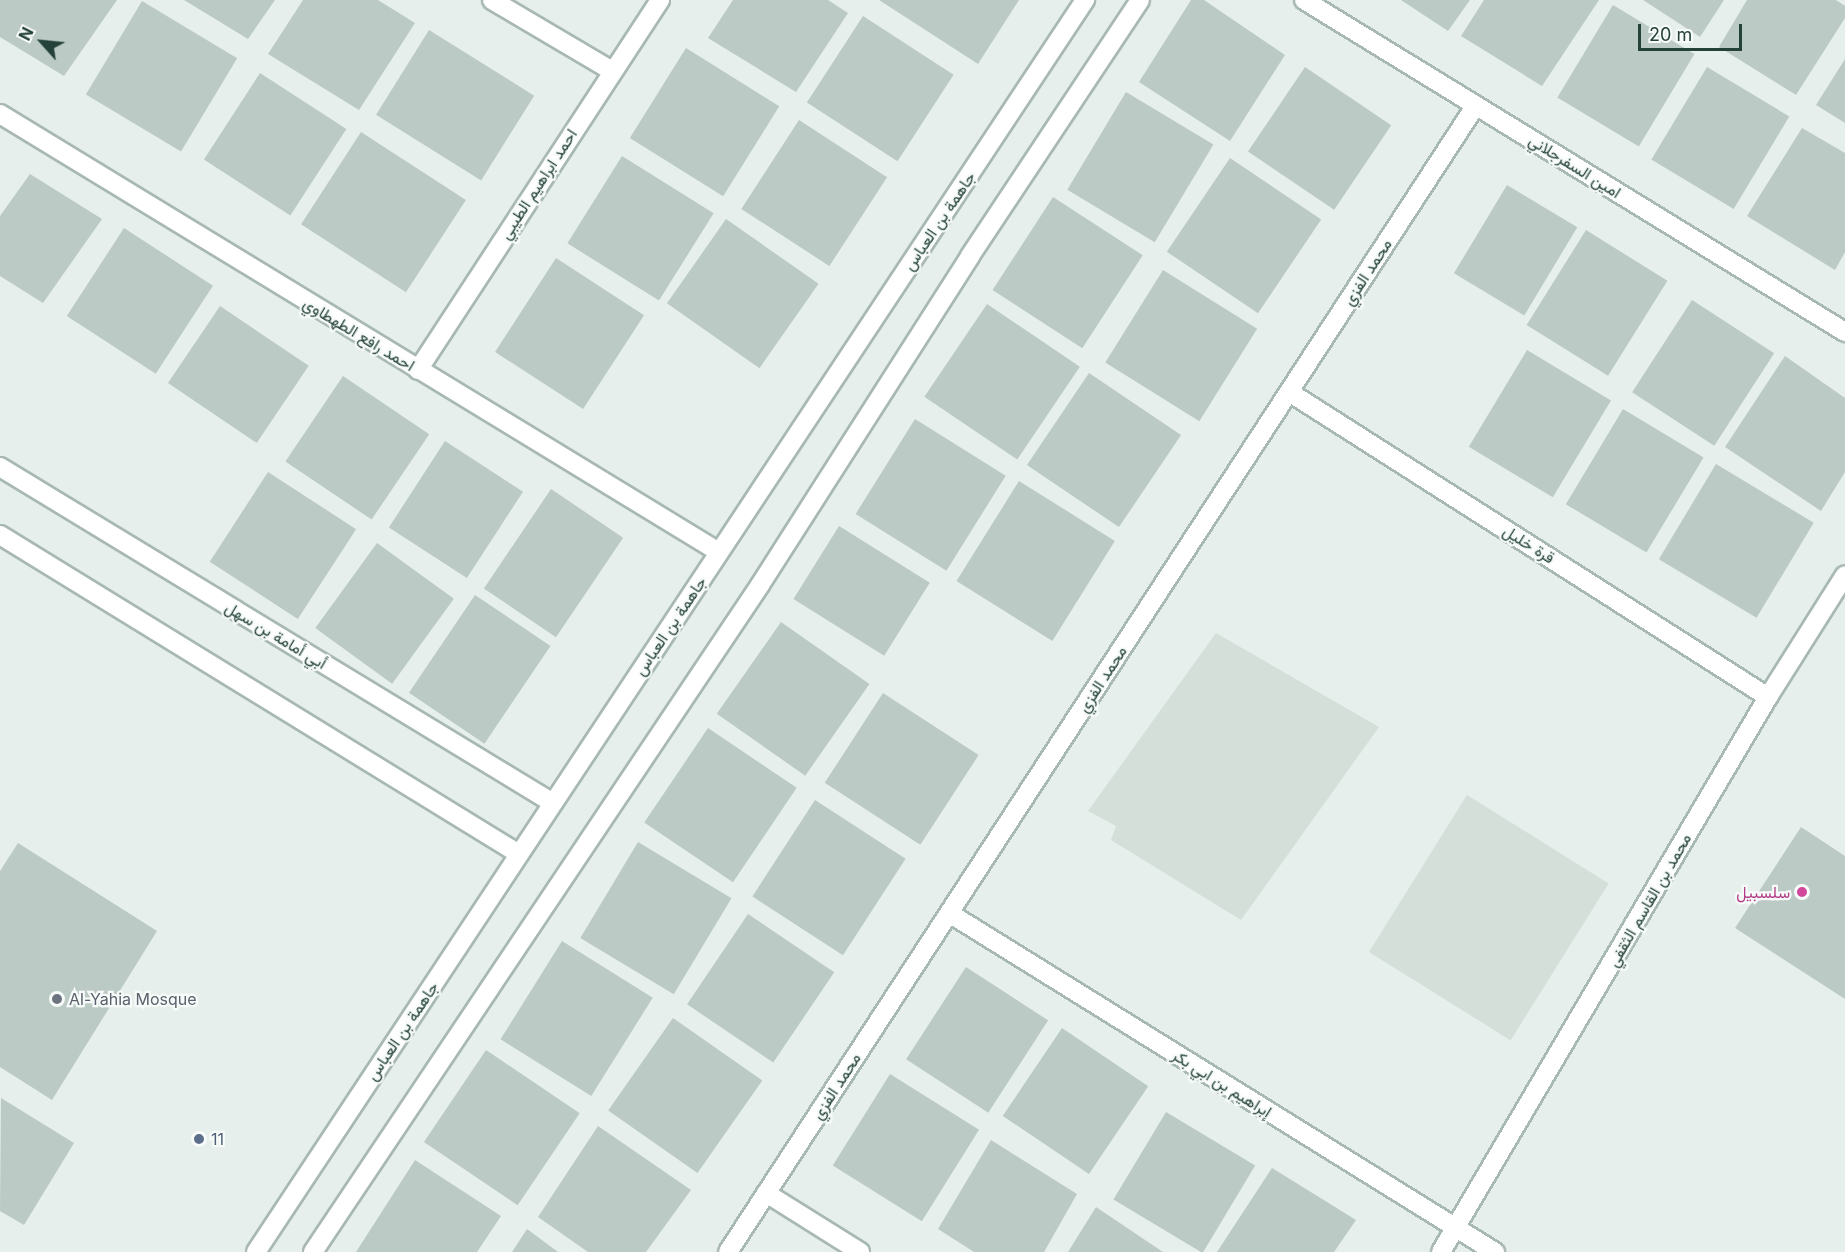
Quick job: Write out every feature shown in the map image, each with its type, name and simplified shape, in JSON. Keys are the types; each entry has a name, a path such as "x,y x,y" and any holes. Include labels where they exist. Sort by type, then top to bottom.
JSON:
{"street":[{"path":"492,0 612,71"},
{"name":"احمد ابراهيم الطيبي","path":"418,370 660,0"},
{"name":"جاهمة بن العباس","path":"256,1252 1085,0"},
{"path":"313,1252 760,585 970,256 1140,0"},
{"name":"امين السفرجلاني","path":"1304,0 1845,332"},
{"name":"محمد الفزي","path":"728,1252 1476,105"},
{"name":"احمد رافع الطهطاوي","path":"0,114 719,552"},
{"name":"قرة خليل","path":"1289,392 1768,697"},
{"name":"أبي أمامة بن سهل","path":"0,467 553,803"},
{"path":"0,535 519,854"},
{"name":"محمد بن القاسم الثقفي","path":"1440,1252 1768,697 1845,575"},
{"name":"إبراهيم بن ابي بكر","path":"949,913 1495,1252"},
{"path":"766,1193 860,1252"}],"shaded area":[{"path":"1216,633 1379,727 1241,920 1111,840 1116,826 1088,811"},
{"path":"1467,795 1609,883 1511,1040 1369,952"}],"building":[{"path":"0,0 117,0 64,76 0,37"},
{"path":"184,0 275,0 248,39"},
{"path":"303,0 378,0 415,23 359,110 268,54"},
{"path":"733,0 828,0 848,13 796,92 708,38"},
{"path":"879,0 1019,0 978,64"},
{"path":"1191,0 1204,0 1285,55 1230,141 1139,82"},
{"path":"1401,0 1470,0 1448,31"},
{"path":"1484,0 1599,0 1542,86 1461,36"},
{"path":"1643,0 1724,0 1700,37"},
{"path":"1747,0 1836,0 1845,6 1845,18 1796,95 1719,47"},
{"path":"142,1 237,58 181,152 86,94"},
{"path":"1613,5 1694,54 1639,147 1557,98"},
{"path":"863,16 954,75 897,161 807,102"},
{"path":"429,30 534,96 481,181 376,115"},
{"path":"686,48 779,106 723,196 630,138"},
{"path":"1845,59 1845,123 1816,105"},
{"path":"1305,67 1391,125 1334,210 1248,152"},
{"path":"1707,67 1789,116 1734,209 1651,160"},
{"path":"260,73 346,129 290,215 204,159"},
{"path":"1126,92 1213,145 1155,242 1067,190"},
{"path":"799,120 887,177 829,266 741,209"},
{"path":"1802,128 1845,153 1845,252 1835,270 1747,216"},
{"path":"361,132 466,200 406,292 301,224"},
{"path":"622,156 714,213 659,301 567,243"},
{"path":"1230,158 1321,220 1258,313 1167,252"},
{"path":"30,174 102,219 43,303 0,276 0,216"},
{"path":"1507,185 1577,227 1524,316 1454,273"},
{"path":"1053,197 1143,255 1082,348 993,290"},
{"path":"726,219 819,284 759,368 667,303"},
{"path":"124,228 213,286 156,374 67,316"},
{"path":"1586,230 1667,281 1608,376 1527,325"},
{"path":"556,258 644,315 583,409 495,352"},
{"path":"1163,270 1257,329 1199,421 1105,362"},
{"path":"1692,300 1774,353 1714,446 1632,392"},
{"path":"987,304 1080,367 1017,459 924,397"},
{"path":"220,306 309,366 257,443 168,383"},
{"path":"1527,350 1611,400 1553,497 1469,447"},
{"path":"1785,356 1845,398 1845,472 1821,511 1725,447"},
{"path":"1089,373 1181,435 1119,527 1027,465"},
{"path":"343,376 429,434 372,520 285,461"},
{"path":"1623,409 1704,457 1646,553 1566,504"},
{"path":"915,419 1006,476 946,571 856,514"},
{"path":"445,441 523,492 467,578 389,527"},
{"path":"1716,464 1814,523 1757,618 1659,559"},
{"path":"268,472 356,529 298,619 210,562"},
{"path":"1019,481 1115,541 1052,641 956,581"},
{"path":"551,489 623,538 556,637 484,588"},
{"path":"839,526 930,583 884,656 793,599"},
{"path":"377,543 454,599 392,684 315,628"},
{"path":"475,595 550,646 484,744 409,693"},
{"path":"781,622 869,684 805,776 717,714"},
{"path":"883,693 979,755 920,845 825,783"},
{"path":"708,728 797,788 733,882 644,823"},
{"path":"815,800 906,859 843,955 752,896"},
{"name":"سلسبيل","path":"1801,827 1845,856 1845,999 1735,928"},
{"path":"638,842 731,898 674,994 580,938"},
{"name":"Al-Yahia Mosque","path":"18,843 157,931 52,1100 0,1067 0,871"},
{"path":"748,914 834,972 773,1063 687,1004"},
{"path":"562,941 653,998 591,1096 501,1039"},
{"path":"966,967 1048,1020 988,1113 906,1059"},
{"path":"673,1018 762,1081 697,1173 608,1111"},
{"path":"1062,1028 1148,1086 1089,1174 1003,1116"},
{"path":"486,1050 580,1113 518,1205 424,1142"},
{"path":"890,1074 979,1130 922,1221 833,1166"},
{"path":"1,1098 74,1143 24,1225 0,1211"},
{"path":"1166,1112 1255,1166 1203,1252 1113,1199"},
{"path":"598,1126 691,1190 646,1252 588,1252 538,1217"},
{"path":"991,1140 1077,1194 1044,1252 974,1252 938,1229"},
{"path":"415,1160 501,1216 477,1252 356,1252"},
{"path":"1272,1168 1356,1220 1334,1252 1217,1252"},
{"path":"1096,1207 1163,1252 1068,1252"},
{"path":"527,1229 558,1252 512,1252"}],"place":[{"name":"سلسبيل","path":"1802,892"},
{"name":"Al-Yahia Mosque","path":"57,999"},
{"name":"11","path":"199,1139"}]}
